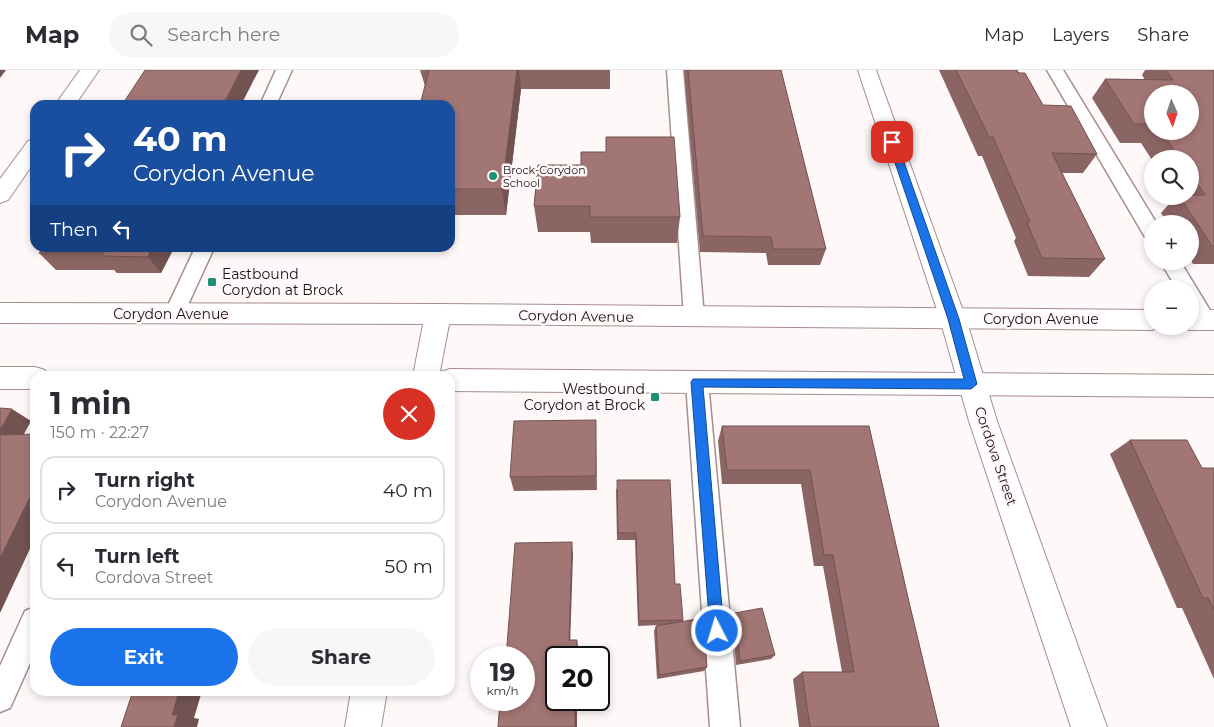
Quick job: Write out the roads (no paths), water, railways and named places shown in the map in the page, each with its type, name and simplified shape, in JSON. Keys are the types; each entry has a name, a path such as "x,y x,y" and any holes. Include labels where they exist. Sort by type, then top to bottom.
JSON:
{"main road":[{"path":"69,100 90,70"},
{"name":"Cordova Street","path":"867,70 953,319 971,384 1089,727"},
{"path":"0,195 30,153"},
{"name":"Corydon Avenue","path":"0,313 438,314 1144,320"},
{"path":"427,371 438,314"},
{"path":"0,378 30,378"},
{"path":"455,380 1214,386"},
{"path":"363,727 368,696"}],"lane":[{"path":"270,100 284,70"},
{"path":"675,70 694,317"},
{"path":"1055,70 1144,219"},
{"path":"174,314 202,252"},
{"path":"697,382 725,727"},
{"path":"0,698 30,632"}],"place":[{"name":"Brock-Corydon School","path":"493,176"},
{"name":"Eastbound Corydon at Brock","path":"212,282"},
{"name":"Westbound Corydon at Brock","path":"655,397"}]}
